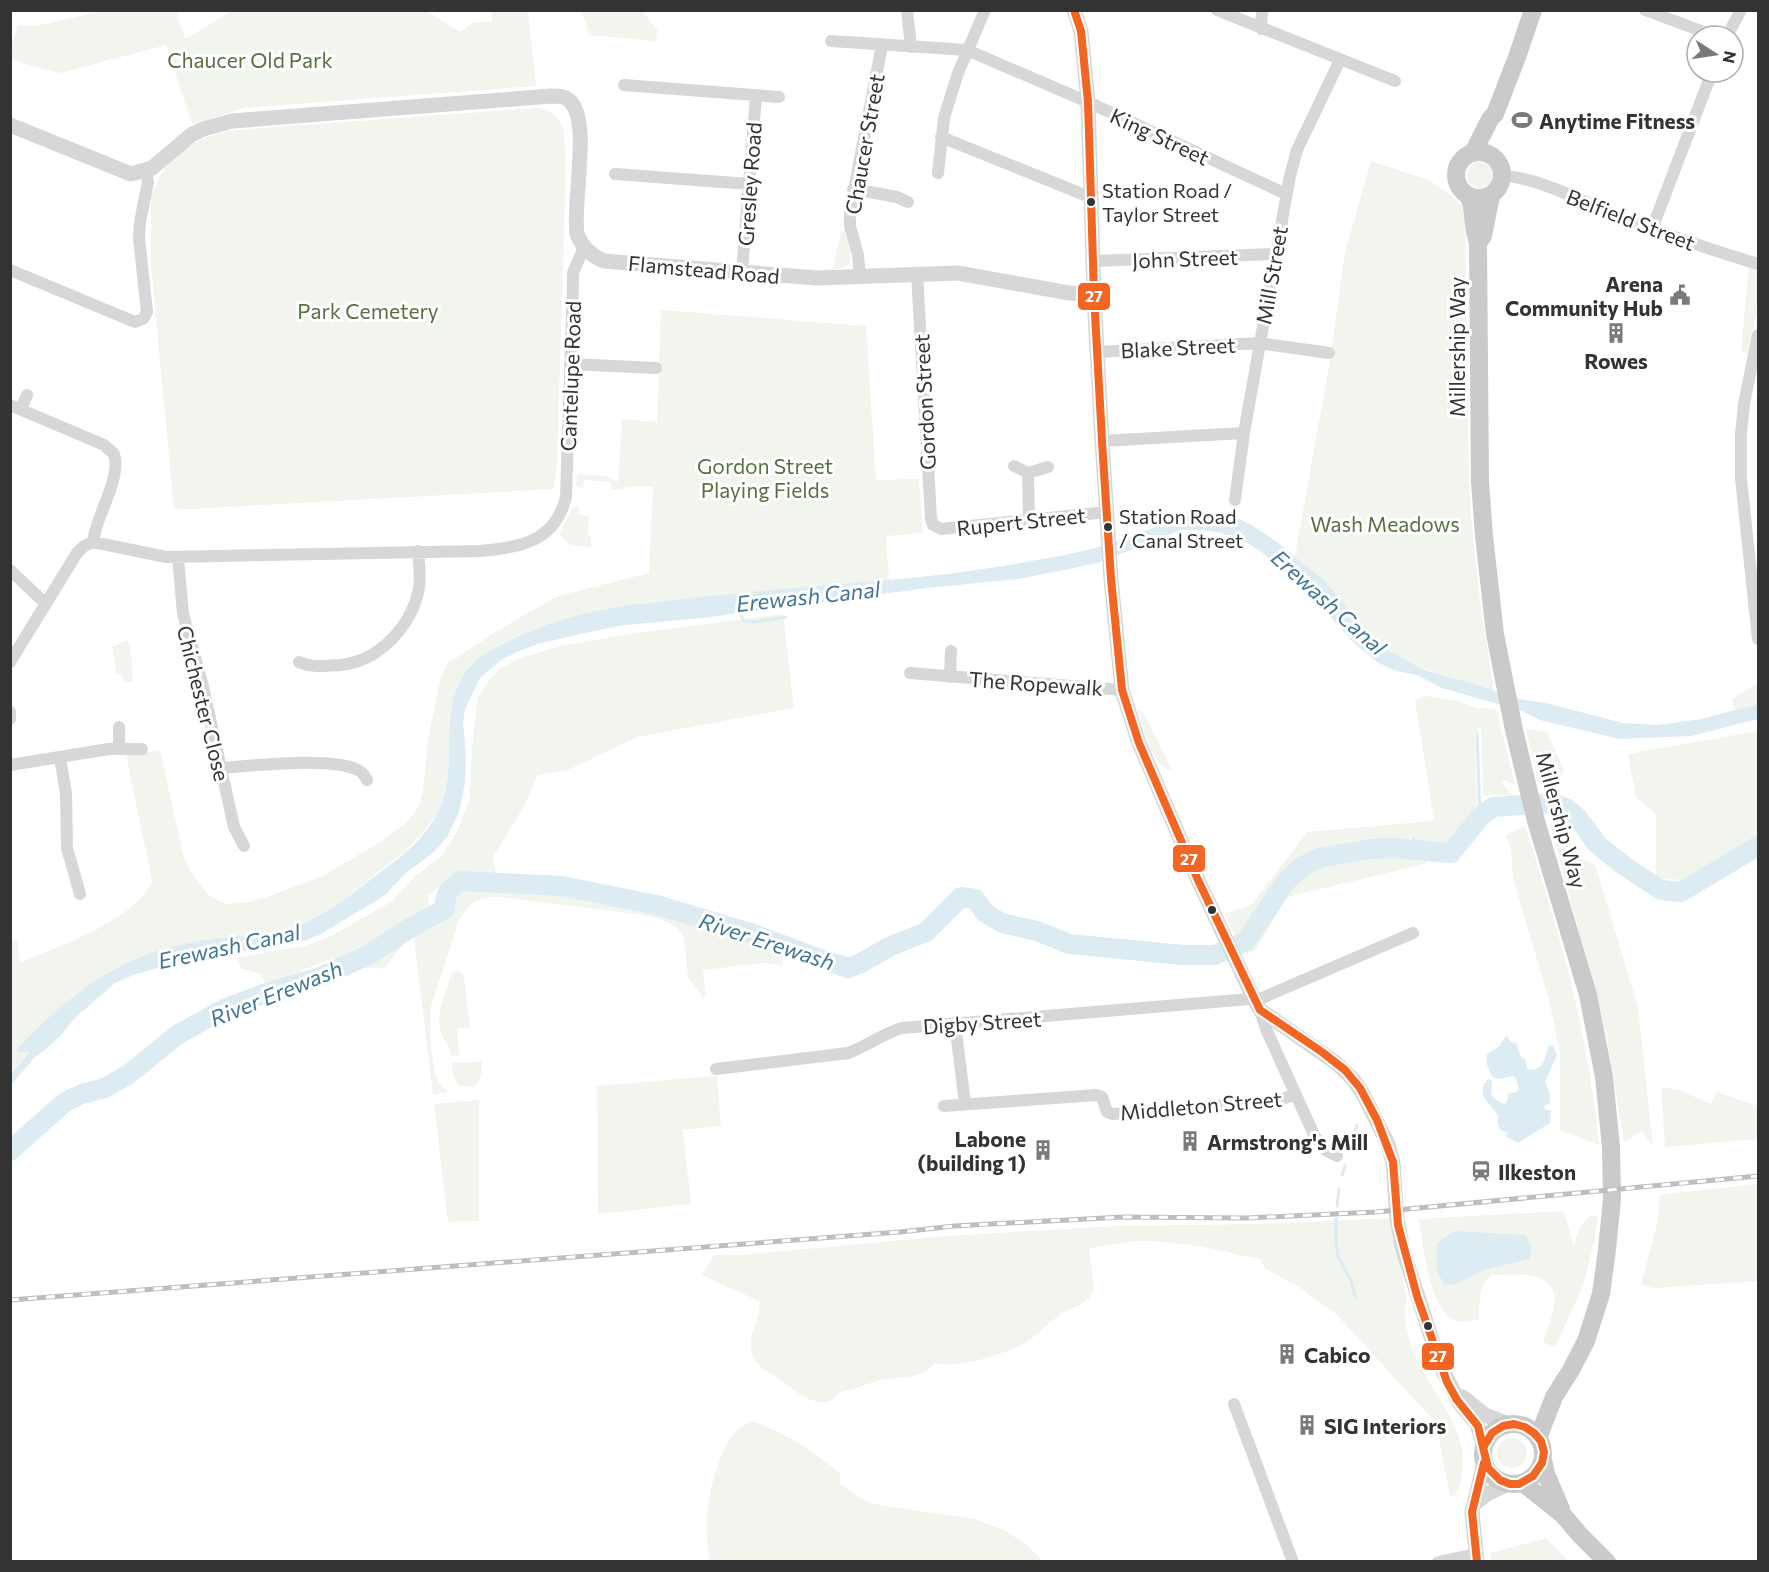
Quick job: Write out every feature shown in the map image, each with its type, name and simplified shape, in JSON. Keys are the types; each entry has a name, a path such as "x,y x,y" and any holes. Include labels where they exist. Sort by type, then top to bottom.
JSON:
{"main road":[{"path":"1492,155 1495,114 1533,10"},
{"path":"1473,153 1492,155 1500,164 1502,184 1491,196 1484,198 1469,196 1463,192 1456,178 1460,163 1473,153 1490,119 1495,114"},
{"name":"Millership Way","path":"1469,196 1474,208 1475,236 1478,242 1480,482 1490,593 1502,673 1526,780 1588,995 1602,1067 1611,1147 1612,1199 1605,1271 1598,1305 1579,1356 1554,1397 1538,1438"},
{"name":"Millership Way","path":"1478,242 1483,236 1491,196"},
{"name":"Millership Way","path":"1513,1424 1554,1397"},
{"path":"1563,1515 1516,1483 1491,1474 1484,1454 1491,1432 1498,1427 1513,1424 1530,1430 1538,1438 1543,1451 1546,1474 1563,1515 1580,1536 1607,1562"},
{"path":"1516,1483 1533,1476 1543,1460"}],"street":[{"path":"907,10 911,47"},
{"path":"938,173 941,137 947,110 967,50 985,10"},
{"path":"1074,10 1081,31 1088,102 1094,295 1102,441 1122,690 1138,743 1295,1094 1315,1137 1327,1151 1337,1156"},
{"path":"1216,10 1395,81"},
{"path":"1261,29 1262,10"},
{"path":"1645,10 1685,25"},
{"path":"1733,24 1741,10"},
{"path":"831,42 967,50"},
{"name":"Chaucer Street","path":"860,277 850,219 853,189 882,45"},
{"name":"King Street","path":"967,50 1088,102 1286,194"},
{"name":"Mill Street","path":"1235,500 1259,343 1286,194 1297,150 1340,60"},
{"name":"Gresley Road","path":"624,84 779,98"},
{"path":"1652,229 1707,84"},
{"path":"10,125 131,174 146,171 155,166 191,135 203,129 232,121 551,96 563,97 569,100 576,111 581,133 576,227 584,247"},
{"name":"Gresley Road","path":"742,272 756,96"},
{"path":"941,137 1092,198"},
{"path":"10,270 135,322 143,319 147,312 139,231 148,182 146,171"},
{"path":"615,174 633,181 749,184"},
{"name":"Belfield Street","path":"1503,176 1538,184 1652,229 1758,264"},
{"path":"853,189 897,197 908,202"},
{"name":"Flamstead Road","path":"584,247 604,261 830,278 917,274 971,275 1069,293 1094,295"},
{"name":"Cantelupe Road","path":"93,543 159,556 178,557 480,551 511,546 538,538 555,524 566,497 573,273 584,247"},
{"name":"John Street","path":"1094,261 1275,254"},
{"name":"Gordon Street","path":"917,274 931,518 936,527"},
{"path":"1758,335 1744,404 1741,479 1758,639"},
{"name":"Blake Street","path":"1098,352 1259,343 1329,353"},
{"path":"570,364 656,368"},
{"path":"10,662 81,549 93,543 96,524 116,472 114,454 104,445 16,407 27,395"},
{"path":"1102,441 1244,433"},
{"path":"1014,466 1028,473 1048,467"},
{"path":"1028,473 1029,521"},
{"name":"Rupert Street","path":"936,527 942,529 1107,512"},
{"path":"299,662 315,666 352,663 373,655 386,645 400,628 416,597 420,581 418,551"},
{"name":"Chichester Close","path":"178,557 183,614 200,673 234,826 244,846"},
{"path":"10,570 46,604"},
{"name":"The Ropewalk","path":"950,677 951,651"},
{"name":"The Ropewalk","path":"910,673 1122,690"},
{"path":"10,712 10,719"},
{"path":"119,727 119,748"},
{"path":"10,765 119,748 142,749"},
{"path":"60,758 66,793 68,848 80,894"},
{"path":"220,768 317,764 351,768 363,774 368,780"},
{"path":"73,871 86,868"},
{"name":"Digby Street","path":"716,1069 837,1055 862,1048 877,1037 902,1028 1257,1005 1262,998 1413,933"},
{"path":"1257,1005 1345,1070 1358,1085 1388,1144 1393,1163 1397,1219 1403,1250 1440,1365 1460,1404 1477,1424 1484,1454 1472,1523 1477,1558 1438,1562"},
{"path":"944,1106 965,1104 955,1023"},
{"name":"Middleton Street","path":"965,1104 1097,1095 1102,1097 1107,1112 1113,1114 1278,1101 1295,1094"},
{"path":"1451,1387 1485,1415 1513,1424"},
{"path":"1234,1404 1293,1562"},
{"path":"1474,1504 1487,1494 1516,1483"}],"green space":[{"name":"Chaucer Old Park","path":"234,10 427,11 460,32 473,23 492,21 492,11 528,11 536,86 245,108 192,124 166,45 61,73 27,65 11,58 11,47 18,25 36,26 103,11 176,11 185,39"},
{"path":"582,11 642,11 657,29 656,41 589,35"},
{"name":"Park Cemetery","path":"537,108 548,111 560,122 563,129 566,165 557,465 554,489 174,510 151,266 151,194 161,174 175,156 203,139 235,130"},
{"name":"Wash Meadows","path":"1371,161 1429,180 1456,199 1462,207 1465,220 1469,482 1481,609 1494,692 1413,664 1388,650 1363,627 1322,579 1295,556 1330,361 1345,252"},
{"path":"1480,162 1489,166 1493,175 1489,184 1480,188 1471,184 1467,175 1471,166"},
{"path":"841,232 845,232 850,251 849,262 847,266 833,269"},
{"path":"1749,266 1758,271 1758,306 1748,354 1741,352"},
{"name":"Gordon Street Playing Fields","path":"661,310 866,326 876,480 919,479 923,533 886,536 889,580 650,602 579,616 529,631 471,666 464,677 456,694 449,744 447,785 440,810 421,835 404,852 340,902 297,927 278,933 193,942 159,950 16,1049 20,1053 29,1051 11,1073 11,942 17,939 20,963 74,940 94,931 130,908 143,895 152,881 126,754 160,751 183,854 189,869 210,896 225,904 244,903 267,897 323,876 382,841 407,822 419,806 423,792 428,740 441,676 447,664 502,628 558,596 649,573 653,487 636,486 611,490 611,482 584,480 583,489 576,486 577,474 605,476 618,482 622,419 657,422"},
{"path":"579,506 579,515 589,516 588,536 591,536 591,547 570,545 559,534 572,509"},
{"path":"783,614 794,708 637,737 570,769 537,776 524,806 493,857 499,888 591,896 677,915 782,952 783,966 765,963 703,970 706,997 703,997 688,977 684,937 667,922 645,915 500,897 481,899 471,904 459,920 431,1006 433,1063 439,1082 449,1092 433,1095 413,930 385,968 360,968 341,976 330,959 267,985 259,973 241,969 237,958 307,945 329,937 391,902 415,876 442,856 458,830 470,798 472,745 478,697 499,669 523,657 561,646 622,635","holes":["441,886 457,895 449,910 430,920 428,895"]},
{"path":"125,641 130,642 133,682 125,683 122,676 116,672 112,647"},
{"path":"1758,683 1758,704 1735,710 1732,699"},
{"path":"1426,696 1458,701 1477,708 1494,709 1497,712 1515,785 1504,780 1502,784 1512,795 1483,795 1481,728 1478,728 1475,732 1477,807 1475,813 1448,847 1415,846 1418,841 1410,838 1405,843 1351,846 1312,857 1292,871 1251,929 1237,941 1225,914 1251,905 1307,832 1434,821 1415,700"},
{"path":"1137,707 1144,714 1173,772 1165,768 1153,753"},
{"path":"1526,729 1547,732 1564,769 1560,779 1538,783"},
{"path":"1758,731 1758,842 1690,880 1656,879 1656,814 1636,797 1628,754"},
{"path":"1550,824 1564,833 1578,859 1595,864 1638,1007 1653,1146 1642,1131 1624,1142 1606,1033"},
{"path":"1525,826 1550,904 1571,983 1588,1063 1599,1145 1560,1130 1560,1053 1550,1004 1513,878 1511,851 1506,835"},
{"path":"1392,852 1428,855 1425,864 1287,897 1256,949 1242,956 1240,950 1252,943 1289,884 1307,869 1345,857"},
{"path":"461,971 464,977 470,1027 457,1029 459,1055 451,1056 440,1030 439,1016 452,972"},
{"path":"482,1062 480,1079 474,1087 458,1085 452,1063"},
{"path":"717,1076 721,1126 683,1130 691,1204 598,1214 597,1086"},
{"path":"1661,1087 1678,1090 1711,1104 1717,1092 1758,1106 1758,1139 1665,1147"},
{"path":"479,1100 479,1221 448,1222 434,1104"},
{"path":"1758,1184 1758,1281 1654,1288 1641,1285 1657,1224 1660,1195"},
{"path":"1564,1211 1574,1246 1585,1221 1592,1215 1598,1216 1583,1286 1555,1347 1543,1342 1555,1301 1553,1291 1548,1283 1531,1276 1492,1275 1487,1279 1482,1289 1479,1320 1458,1322 1447,1315 1439,1305 1433,1291 1425,1260 1419,1219"},
{"path":"1390,1218 1407,1299 1405,1319 1407,1331 1414,1353 1456,1430 1462,1450 1462,1472 1456,1495 1450,1496 1436,1423 1336,1314 1299,1287 1266,1269 1262,1260 1170,1242 1133,1242 1089,1248 1092,1294 1082,1303 1061,1314 1020,1346 968,1362 944,1365 935,1363 917,1375 876,1381 841,1392 826,1402 806,1397 756,1362 752,1353 751,1337 758,1316 759,1301 702,1275 714,1255 741,1255 948,1236 1115,1226 1264,1224"},
{"path":"755,1422 789,1438 819,1457 840,1473 840,1484 865,1501 883,1506 974,1519 1004,1530 1028,1546 1043,1561 710,1561 707,1533 708,1506 718,1465 731,1436 743,1425"},
{"path":"1512,1438 1523,1442 1527,1453 1523,1464 1512,1468 1501,1464 1497,1453 1501,1442"},
{"path":"1546,1538 1568,1561 1491,1561 1490,1553"}],"water":[{"name":"Erewash Canal","path":"1206,513 1225,514 1237,518 1276,541 1325,581 1363,627 1388,650 1420,668 1519,699 1546,703 1623,723 1658,725 1701,719 1758,704 1758,719 1691,736 1619,739 1540,720 1522,711 1442,688 1417,675 1396,671 1377,662 1354,643 1307,591 1263,553 1246,542 1218,532 1202,530 1181,530 1098,563 1019,579 927,588 702,618 625,625 580,634 538,644 517,652 501,660 480,678 465,709 463,723 466,755 465,783 459,812 447,837 434,852 406,873 384,896 319,935 298,943 267,949 204,955 133,975 115,983 34,1058 11,1085 11,1074 29,1052 20,1053 16,1050 54,1012 118,967 167,948 194,942 258,935 288,929 303,923 344,899 408,850 429,827 443,800 447,783 452,708 461,679 479,659 511,640 554,622 621,607 715,595 926,576 1071,554 1118,541 1172,521"},
{"path":"1507,1036 1511,1042 1516,1043 1521,1057 1526,1060 1527,1069 1540,1067 1549,1045 1553,1046 1557,1055 1545,1082 1550,1099 1549,1104 1544,1106 1545,1109 1551,1111 1550,1123 1518,1143 1505,1136 1508,1132 1501,1131 1498,1125 1498,1115 1484,1098 1482,1089 1488,1079 1492,1080 1493,1097 1505,1104 1508,1094 1519,1089 1515,1077 1497,1079 1492,1077 1486,1062 1487,1054 1500,1046"},
{"path":"1454,1231 1526,1235 1531,1247 1530,1259 1483,1270 1455,1285 1444,1284 1437,1271 1437,1243"}],"waterway":[{"name":"Erewash Canal","path":"737,609 744,621 755,622 786,617"},
{"path":"1477,732 1480,817"},
{"name":"River Erewash","path":"10,1151 65,1102 82,1094 105,1088 129,1074 177,1035 226,1008 323,976 370,954 413,926 445,909 448,892 461,881 562,886 657,905 751,933 848,968 891,946 926,932 961,897 975,899 985,913 1002,923 1037,931 1069,944 1183,955 1215,955 1246,941 1286,881 1303,866 1319,858 1370,849 1393,848 1451,853 1480,817 1493,807 1549,803 1566,808 1578,818 1597,844 1623,865 1661,890 1681,892 1758,846"},
{"path":"1407,850 1414,839"},
{"path":"1350,1149 1357,1125"},
{"path":"1342,1175 1345,1166"},
{"path":"1337,1206 1339,1189"},
{"path":"1336,1219 1338,1256 1351,1280 1355,1297"}],"railway":[{"path":"10,1300 954,1226 1123,1217 1247,1218 1376,1212 1758,1176"}],"transit line":[{"name":"27","path":"1074,10 1081,31 1088,102 1094,295 1102,441 1111,579 1122,690 1139,743 1198,880 1260,1010 1345,1070 1360,1088 1377,1120 1393,1162 1398,1225 1417,1296 1447,1382 1457,1400 1478,1426 1488,1468 1500,1480 1510,1484 1519,1484 1533,1476 1542,1463 1544,1452 1541,1441 1525,1427 1514,1424 1503,1426 1492,1433 1484,1446"},
{"name":"27","path":"1477,1562 1472,1512 1484,1463"}],"place":[{"name":"Anytime Fitness","path":"1522,120"},
{"name":"Station Road / Taylor Street","path":"1091,202"},
{"name":"Arena Community Hub","path":"1680,295"},
{"name":"Rowes","path":"1616,333"},
{"name":"Station Road / Canal Street","path":"1108,527"},
{"name":"Armstrong's Mill","path":"1190,1141"},
{"name":"Labone (building 1)","path":"1043,1150"},
{"name":"Ilkeston","path":"1481,1171"},
{"name":"Cabico","path":"1287,1354"},
{"name":"SIG Interiors","path":"1307,1425"}]}
